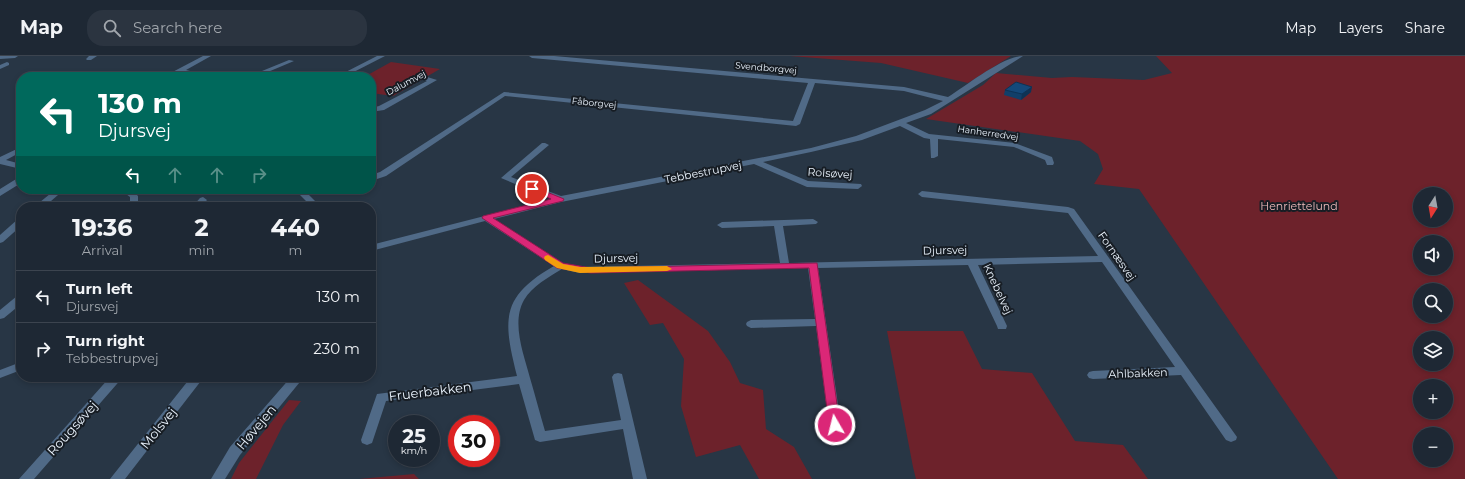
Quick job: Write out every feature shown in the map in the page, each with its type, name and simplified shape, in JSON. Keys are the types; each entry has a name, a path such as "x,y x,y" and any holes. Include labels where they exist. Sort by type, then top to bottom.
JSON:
{"street":[{"path":"0,57 15,56"},
{"path":"176,72 208,56"},
{"path":"349,72 382,56"},
{"name":"Svendborgvej","path":"532,56 904,89 949,100"},
{"name":"Tebbestrupvej","path":"376,247 560,199 757,162 829,146 900,123 949,100 991,72 1020,56"},
{"path":"263,72 291,61"},
{"path":"0,67 7,64"},
{"path":"180,70 188,72"},
{"name":"Dalumvej","path":"376,109 381,108 434,80 424,78"},
{"name":"Fåborgvej","path":"376,176 383,174 504,94 796,124 812,81"},
{"name":"Dalumvej","path":"376,114 381,111 381,108"},
{"name":"Hanherredvej","path":"900,123 927,136 1015,145 1049,160 1050,163"},
{"path":"934,137 934,156"},
{"path":"545,145 505,178 560,199"},
{"path":"0,161 16,152"},
{"path":"1029,159 1037,154"},
{"path":"0,161 16,166"},
{"name":"Rolsøvej","path":"757,162 807,184 858,186"},
{"path":"0,193 16,182"},
{"path":"44,202 55,194"},
{"path":"305,194 312,202"},
{"name":"Fornæsvej","path":"922,194 1066,208 1071,211 1230,437"},
{"name":"Djursvej","path":"486,218 560,266 591,271 1105,259"},
{"path":"722,225 813,222"},
{"path":"778,223 785,266"},
{"path":"0,240 16,226"},
{"name":"Knebelvej","path":"972,262 1002,326"},
{"path":"813,265 835,425"},
{"path":"560,266 535,281 521,296 515,310 513,327 540,437 627,424"},
{"path":"0,316 16,302"},
{"path":"751,324 821,322"},
{"path":"0,374 16,368"},
{"name":"Ahlbakken","path":"1093,375 1184,371"},
{"path":"618,377 640,479"},
{"name":"Fruerbakken","path":"366,440 381,397 525,379"},
{"name":"Rougsøvej","path":"26,479 113,382"},
{"name":"Molsvej","path":"117,479 194,382"},
{"name":"Høvejen","path":"218,479 235,451 294,382"}],"green space":[{"path":"790,56 1011,56 968,83 881,63"},
{"name":"Henriettelund","path":"1156,56 1465,56 1465,479 1338,479 1139,189 1094,184 1103,169 1098,154 1080,141 926,119 983,85 996,73 1052,78 1072,77 1144,80 1172,73"},
{"path":"391,62 440,69 393,96 376,94 376,72 373,72"},
{"path":"638,280 708,331 730,362 740,383 763,390 766,429 794,447 812,479 759,479 740,445 696,457 681,406 684,359 663,323 650,325 624,283"},
{"path":"887,331 963,331 982,369 1032,373 1075,441 1123,445 1148,479 916,479"},
{"path":"289,400 301,401 283,425 256,479 231,479 239,463"},
{"path":"414,474 419,479 359,479"}],"building":[{"path":"1016,82 1032,87 1022,94 1005,90"}],"slow traffic":[{"path":"548,258 560,266 580,270 667,269"}],"route":[{"path":"532,189 560,199 486,218 560,266 591,271 813,265 835,425"}]}
